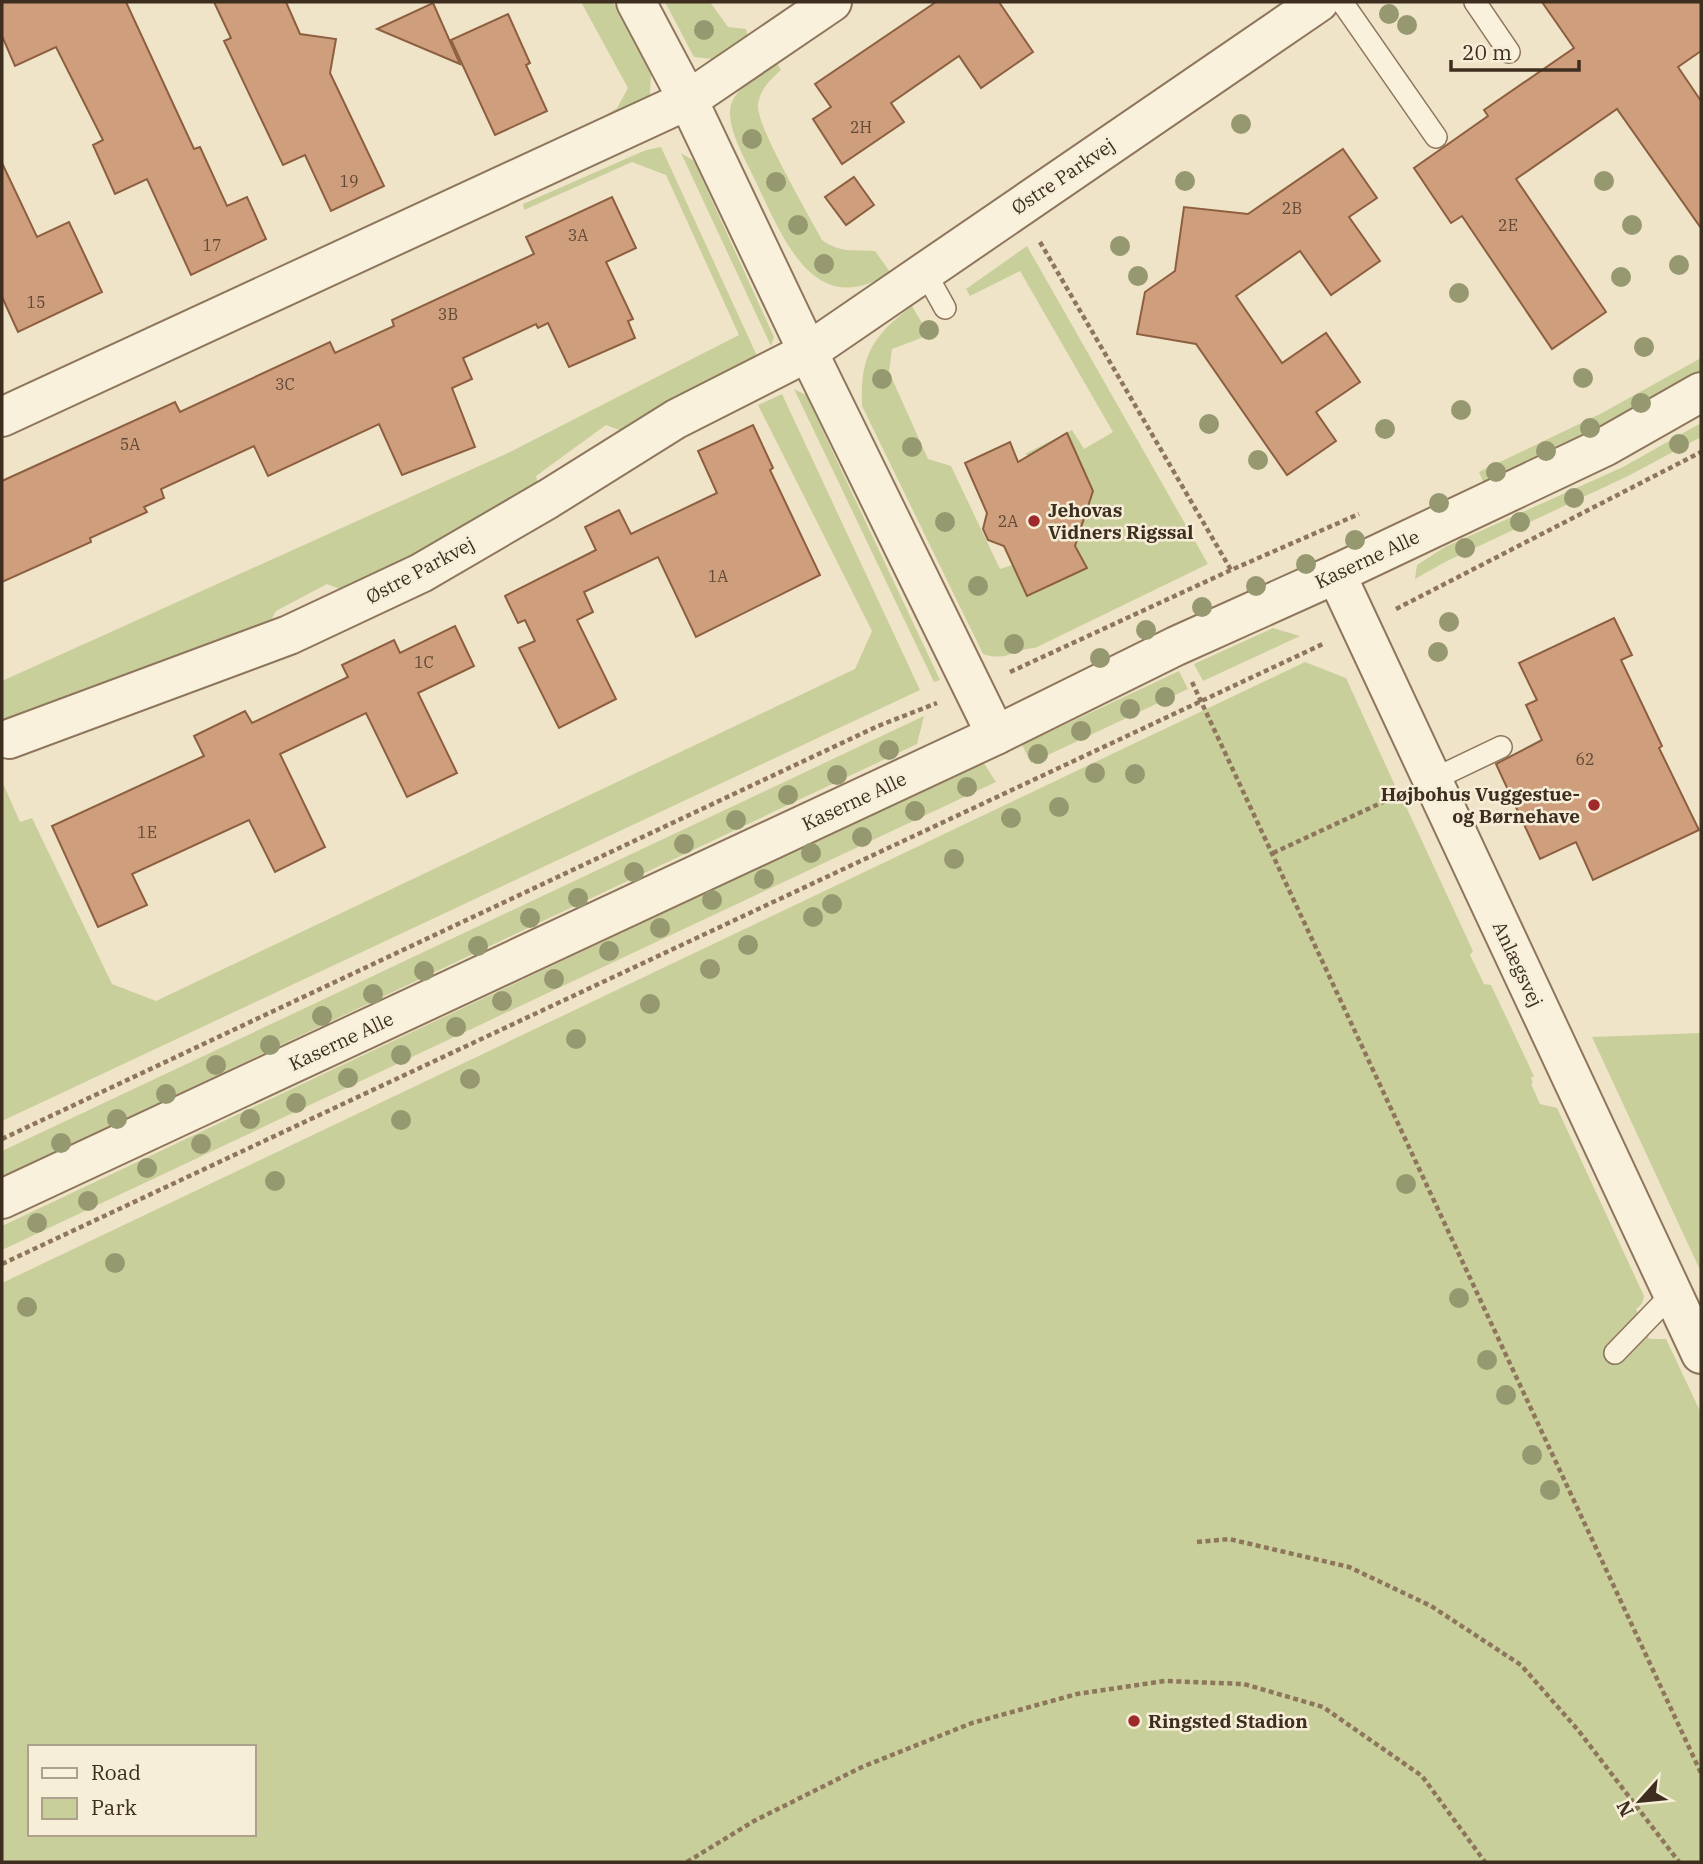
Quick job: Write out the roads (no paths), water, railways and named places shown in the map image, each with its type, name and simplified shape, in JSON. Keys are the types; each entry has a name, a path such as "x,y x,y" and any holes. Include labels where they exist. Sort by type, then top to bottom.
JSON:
{"street":[{"path":"636,2 688,100 996,735"},
{"path":"2,417 688,100 832,2"},
{"name":"Østre Parkvej","path":"9,739 289,635 421,573 548,499 676,419 808,352 1319,2"},
{"name":"Kaserne Alle","path":"2,1199 996,735 1176,646 1336,574 1606,446 1701,392"},
{"name":"Anlægsvej","path":"1336,574 1701,1354"}],"lane":[{"path":"1342,2 1436,137"},
{"path":"1475,2 1509,52"},
{"path":"925,272 945,308"},
{"path":"1432,780 1501,747"},
{"path":"1615,1353 1673,1293"}],"place":[{"name":"Jehovas Vidners Rigssal","path":"1034,521"},
{"name":"Højbohus Vuggestue- og Børnehave","path":"1594,805"},
{"name":"Ringsted Stadion","path":"1134,1721"}]}
